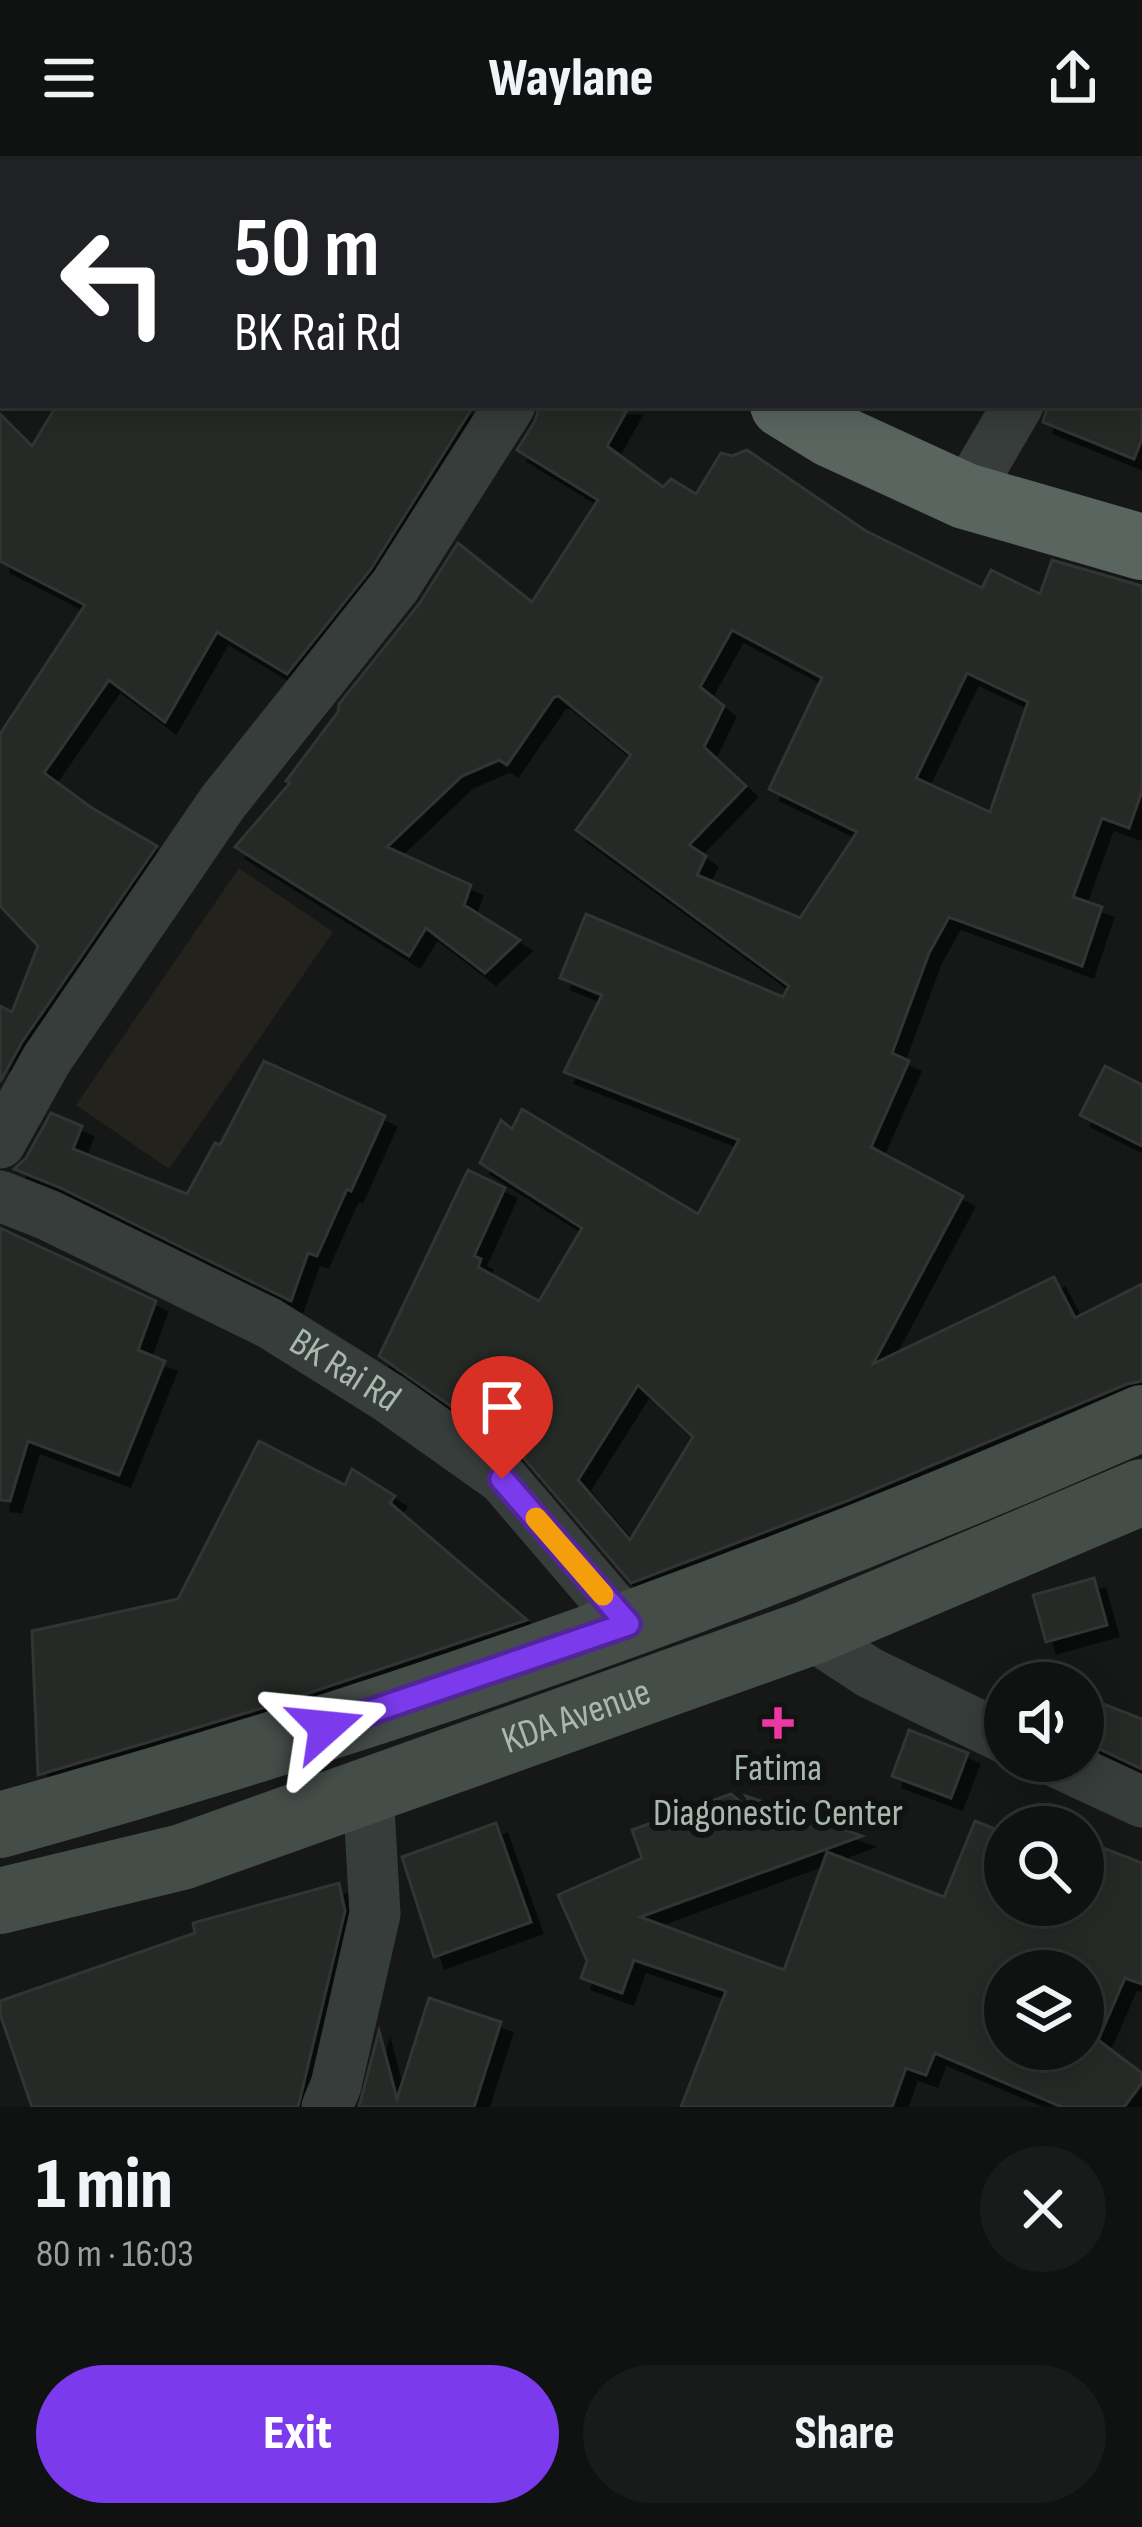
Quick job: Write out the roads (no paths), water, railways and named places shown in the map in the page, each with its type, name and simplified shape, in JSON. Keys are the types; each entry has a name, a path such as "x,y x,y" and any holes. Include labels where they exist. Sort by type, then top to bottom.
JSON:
{"highway":[{"path":"788,408 830,434 965,496 1142,548"}],"main road":[{"path":"0,1825 196,1771 628,1624 1004,1479 1142,1418"},
{"name":"KDA Avenue","path":"0,1901 182,1857 809,1633 1142,1492"}],"street":[{"path":"0,1143 47,1059 209,822 395,586 508,408"},
{"path":"965,496 1016,408"},
{"name":"BK Rai Rd","path":"0,1196 48,1214 269,1323 389,1398 502,1479 628,1624"},
{"path":"809,1633 869,1673 984,1728"},
{"path":"1099,1782 1142,1802"},
{"path":"327,2107 375,1914 368,1790"}],"place":[{"name":"Fatima Diagonestic Center","path":"778,1723"}]}
